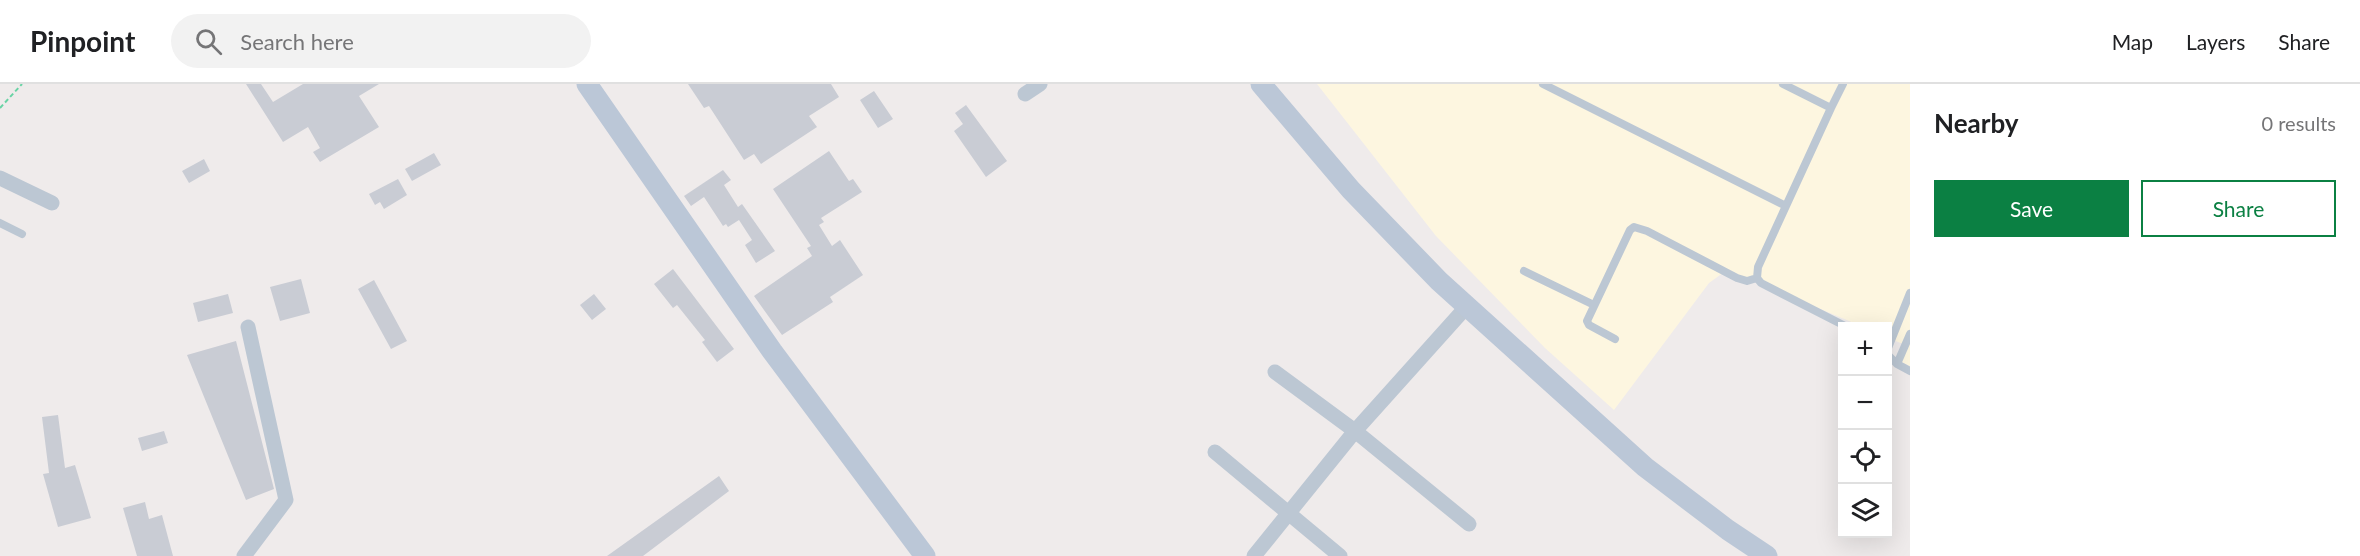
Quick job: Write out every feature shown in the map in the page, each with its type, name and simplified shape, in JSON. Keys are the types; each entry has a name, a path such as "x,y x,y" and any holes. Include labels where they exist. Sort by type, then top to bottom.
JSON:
{"main road":[{"path":"587,84 772,351 925,556"},
{"path":"1261,84 1351,190 1463,309 1570,417 1645,483 1746,556"},
{"path":"1463,309 1645,467 1767,556"}],"street":[{"path":"1025,94 1040,84"},
{"path":"0,178 52,203"},
{"path":"1254,556 1355,431 1463,309"},
{"path":"244,556 286,500 248,327"},
{"path":"1275,372 1355,431 1469,524"},
{"path":"1215,452 1340,556"}],"lane":[{"path":"1543,84 1786,206"},
{"path":"1783,84 1831,108"},
{"path":"1838,322 1761,283 1757,278 1758,267 1843,84"},
{"path":"0,223 22,234"},
{"path":"1615,339 1589,325 1587,321 1630,231 1635,227 1737,278 1747,280 1757,278"},
{"path":"1524,271 1594,305"},
{"path":"1892,334 1910,293"},
{"path":"1897,364 1907,348 1910,334"},
{"path":"1892,344 1907,348"},
{"path":"1892,360 1910,371"}],"path":[{"path":"0,108 22,84"}],"shaded area":[{"path":"1317,84 1910,84 1910,366 1899,361 1903,344 1892,340 1892,322 1851,322 1727,270 1709,283 1614,410 1545,348 1436,236"}],"building":[{"path":"246,84 261,84 273,102 303,84 379,84 359,96 379,127 320,162 313,152 320,148 308,127 283,142"},
{"path":"688,84 831,84 839,97 809,116 817,127 761,164 754,154 744,160 709,106 704,108"},
{"path":"874,91 893,119 878,128 860,100"},
{"path":"966,105 1007,161 986,177 954,131 963,124 955,113"},
{"path":"829,151 849,181 853,179 862,192 821,218 824,222 819,225 832,246 840,240 863,275 830,297 833,302 782,335 754,296 812,256 807,248 811,246 773,189"},
{"path":"434,153 441,165 412,181 405,169"},
{"path":"204,159 210,171 189,183 182,171"},
{"path":"723,170 731,180 724,185 738,207 742,204 775,251 756,263 745,245 752,240 739,220 728,227 726,224 723,226 704,197 691,206 684,196"},
{"path":"398,179 407,195 384,209 380,202 375,205 369,194"},
{"path":"673,269 734,349 717,362 702,342 705,340 677,305 673,308 654,284"},
{"path":"301,279 310,313 280,321 270,287"},
{"path":"374,280 407,341 391,349 358,289"},
{"path":"228,294 233,313 198,322 193,303"},
{"path":"594,294 606,309 592,320 580,305"},
{"path":"236,341 274,489 246,500 187,355"},
{"path":"58,415 65,468 75,465 91,518 58,527 43,474 49,473 42,417"},
{"path":"164,431 168,443 142,451 138,438"},
{"path":"719,476 729,491 643,556 607,556"},
{"path":"145,502 149,519 162,515 173,556 137,556 123,508"}]}
